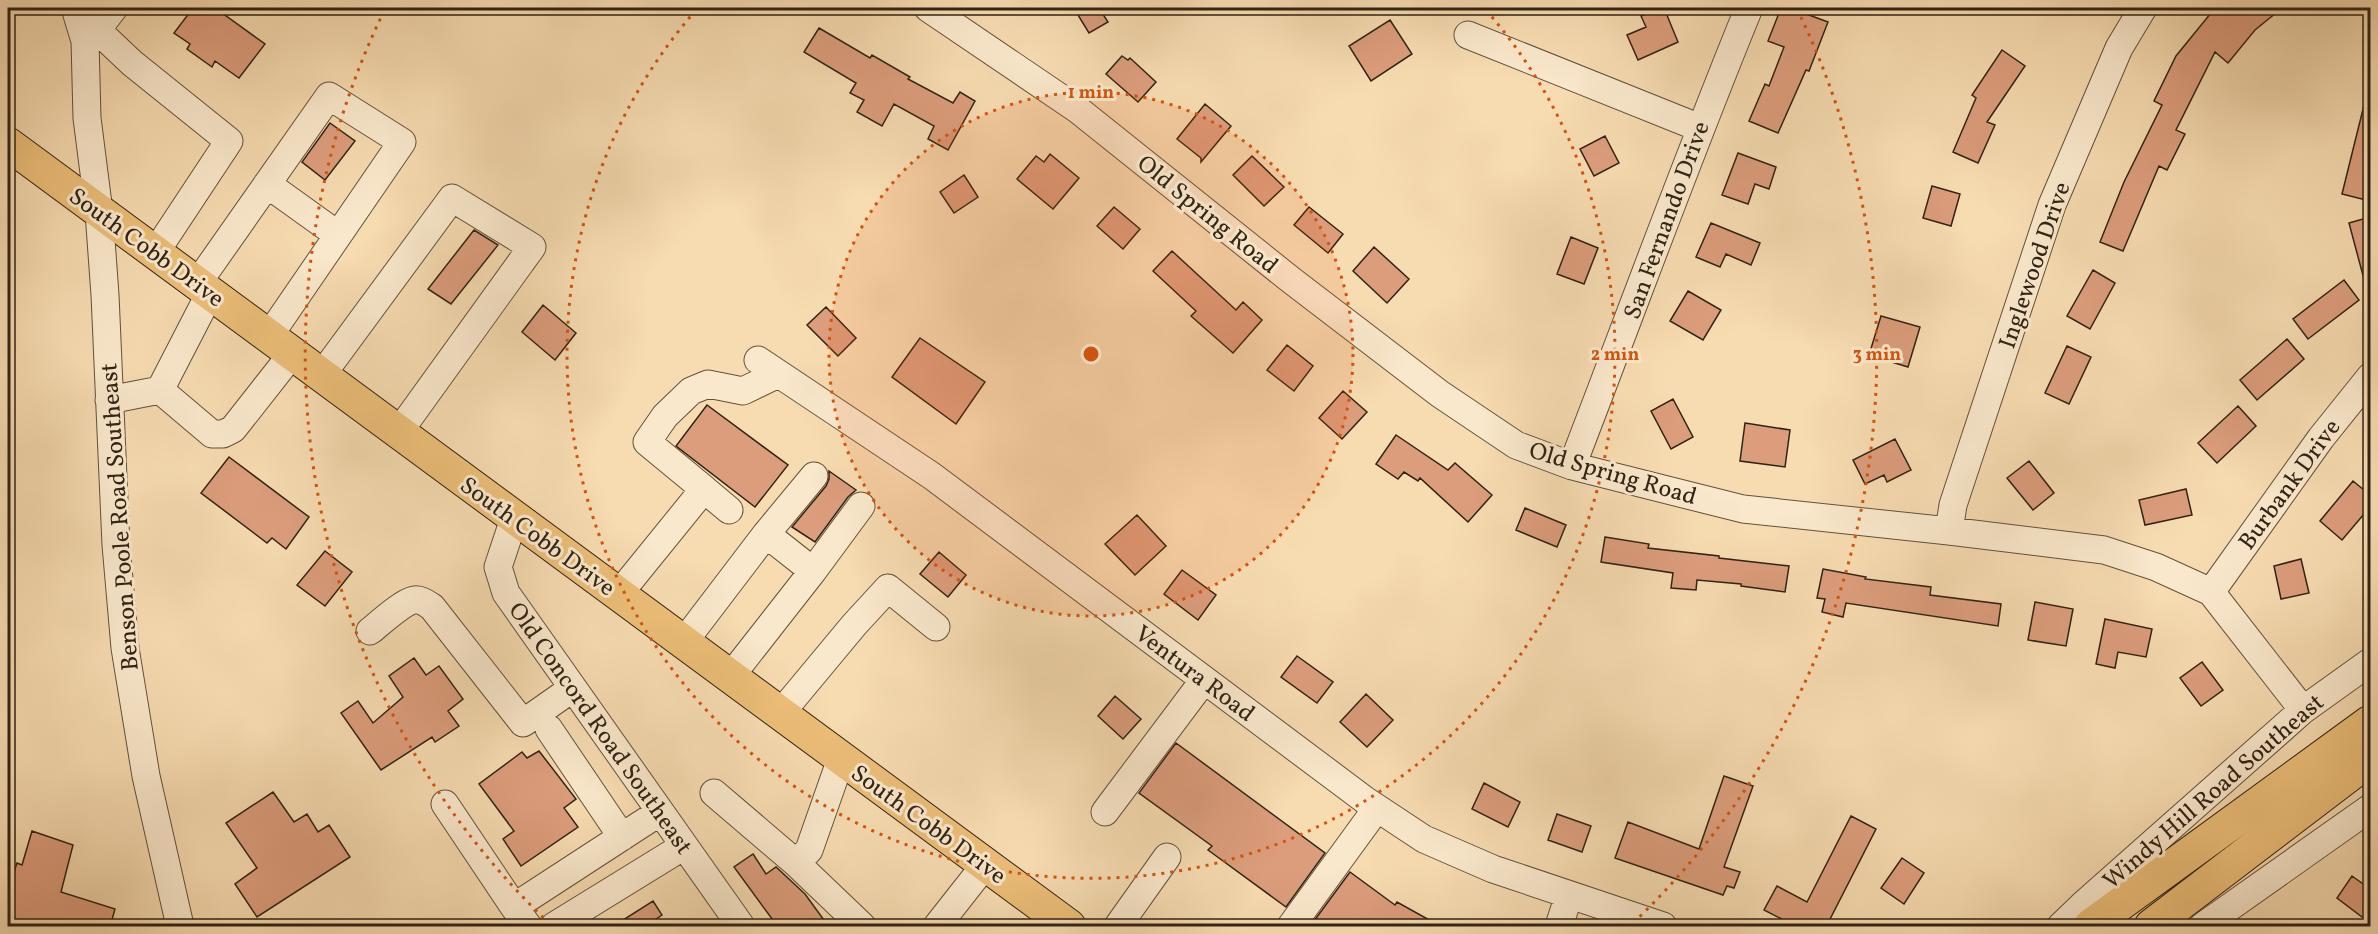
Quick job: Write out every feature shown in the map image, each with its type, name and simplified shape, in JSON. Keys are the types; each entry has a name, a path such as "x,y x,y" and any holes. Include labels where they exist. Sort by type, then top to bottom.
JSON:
{"main road":[{"name":"South Cobb Drive","path":"8,144 1069,927"},
{"name":"Windy Hill Road Southeast","path":"2090,927 2370,722"},
{"path":"2151,927 2370,759"}],"street":[{"path":"75,8 91,36 132,63 229,141 155,253"},
{"path":"99,212 87,118 91,36 114,8"},
{"name":"San Fernando Drive","path":"1572,466 1655,252 1700,128 1749,8"},
{"name":"Inglewood Drive","path":"1949,531 1953,505 2052,205 2119,48 2143,8"},
{"name":"Old Spring Road","path":"938,10 1077,109 1291,280 1440,394 1516,445 1572,466 1743,508 2104,550 2156,567 2211,592 2303,710"},
{"path":"1468,34 1700,128"},
{"path":"329,96 402,142 338,235 281,345 233,429 224,434 212,434 160,390 203,288 267,184 329,96"},
{"path":"267,184 338,235"},
{"path":"321,376 452,198 532,247 398,433"},
{"name":"Benson Poole Road Southeast","path":"99,212 116,545 125,648 146,776 180,927"},
{"name":"Ventura Road","path":"704,489 647,442 665,416 691,391 708,384 743,391 768,367 932,476 1377,808 1424,839 1493,869 1663,927"},
{"name":"Burbank Drive","path":"2211,592 2321,438 2370,377"},
{"path":"109,400 160,390"},
{"path":"683,643 766,534 814,476"},
{"path":"618,595 704,489 729,510"},
{"path":"730,677 861,506"},
{"name":"Old Concord Road Southeast","path":"514,519 498,567 506,593 741,927"},
{"path":"766,534 813,571"},
{"path":"780,714 888,588 936,627"},
{"path":"370,631 414,600 425,602 432,607 523,723 573,688"},
{"name":"Windy Hill Road Southeast","path":"2061,927 2095,894 2303,710 2370,662"},
{"path":"1105,812 1204,680"},
{"path":"549,729 622,837"},
{"path":"796,863 809,849 841,759"},
{"path":"714,793 796,863 862,927"},
{"path":"445,804 521,917 622,837 660,812"},
{"path":"1291,927 1377,808"},
{"path":"2203,927 2370,808"},
{"path":"554,927 684,846"},
{"path":"1118,927 1167,857"},
{"path":"937,927 985,865"},
{"path":"1559,927 1569,895"}],"building":[{"path":"193,8 215,8 265,44 239,78 215,61 212,67 187,49 190,44 174,33"},
{"path":"1091,8 1099,8 1108,22 1089,33 1078,15"},
{"path":"1664,8 1678,42 1638,60 1627,35 1646,27 1641,16"},
{"path":"1781,8 1790,8 1828,22 1809,71 1806,70 1778,133 1749,121 1765,84 1769,86 1784,47 1768,41"},
{"path":"2215,8 2282,8 2255,30 2228,63 2215,52 2176,130 2185,134 2167,170 2159,166 2123,251 2100,242 2124,182 2162,105 2154,101 2176,56"},
{"path":"1390,20 1412,54 1371,81 1349,46"},
{"path":"819,28 870,58 872,55 910,77 908,79 953,103 960,92 975,101 948,150 928,139 934,126 894,104 882,126 857,112 864,100 850,93 856,83 804,52"},
{"path":"2002,50 2025,66 1987,122 1995,125 1978,163 1953,152 1976,98 1972,95"},
{"path":"1122,56 1128,60 1130,58 1156,82 1138,102 1106,74"},
{"path":"1205,104 1231,126 1201,162 1201,158 1177,139"},
{"path":"2364,105 2370,106 2370,201 2342,194"},
{"path":"330,123 355,141 325,180 302,162"},
{"path":"1605,136 1619,163 1594,176 1580,149"},
{"path":"1738,153 1776,167 1769,189 1755,184 1748,204 1722,195"},
{"path":"1050,154 1079,178 1053,209 1017,179 1036,156 1044,162"},
{"path":"1252,156 1284,187 1264,206 1233,175"},
{"path":"964,175 978,197 954,213 940,192"},
{"path":"1932,186 1960,194 1951,226 1923,218"},
{"path":"1114,207 1140,229 1123,249 1097,226"},
{"path":"1309,207 1343,234 1328,253 1294,225"},
{"path":"2370,217 2370,282 2365,283 2349,223"},
{"path":"1711,223 1760,243 1751,265 1726,254 1720,267 1696,257"},
{"path":"474,230 498,245 451,304 428,289"},
{"path":"1571,237 1598,248 1584,284 1557,274"},
{"path":"1374,247 1409,279 1387,303 1353,271"},
{"path":"1172,251 1236,310 1243,302 1262,320 1233,353 1191,316 1196,311 1153,271"},
{"path":"2093,270 2115,283 2090,329 2067,316"},
{"path":"2344,280 2359,300 2308,339 2293,319"},
{"path":"1688,291 1721,310 1703,340 1670,321"},
{"path":"543,305 576,333 555,360 522,332"},
{"path":"826,307 856,338 838,356 807,325"},
{"path":"1881,316 1920,327 1908,367 1869,355"},
{"path":"920,338 985,382 956,424 892,377"},
{"path":"2287,339 2304,359 2257,400 2240,380"},
{"path":"1287,345 1313,366 1294,391 1267,370"},
{"path":"2067,346 2091,357 2069,404 2045,393"},
{"path":"1343,391 1367,412 1342,439 1319,418"},
{"path":"1673,399 1693,437 1671,449 1651,411"},
{"path":"707,405 788,465 755,507 676,446"},
{"path":"2238,406 2256,426 2217,463 2198,443"},
{"path":"1745,423 1790,430 1785,467 1740,461"},
{"path":"1396,435 1448,470 1455,463 1492,495 1468,522 1420,478 1418,481 1404,472 1398,479 1376,464"},
{"path":"1895,439 1911,470 1887,482 1884,475 1865,484 1853,460"},
{"path":"229,457 309,517 286,549 272,538 267,543 201,493"},
{"path":"2029,461 2054,493 2033,510 2007,478"},
{"path":"829,471 856,490 848,497 815,542 792,527 826,486"},
{"path":"2353,481 2370,495 2370,507 2342,540 2320,521"},
{"path":"2186,489 2192,515 2145,525 2139,500"},
{"path":"1525,508 1566,525 1557,547 1516,530"},
{"path":"1137,515 1166,546 1135,575 1105,544"},
{"path":"1605,537 1649,544 1648,548 1789,566 1785,592 1741,586 1741,584 1697,580 1696,590 1671,588 1673,573 1601,562"},
{"path":"325,551 352,572 325,606 297,585"},
{"path":"939,552 966,575 948,597 920,574"},
{"path":"2301,559 2309,593 2281,599 2274,566"},
{"path":"1823,569 1866,577 1865,579 1931,587 1930,595 2001,604 1998,626 1846,603 1843,617 1822,612 1825,599 1817,598"},
{"path":"1182,570 1216,595 1198,620 1164,594"},
{"path":"2035,602 2073,609 2066,646 2028,640"},
{"path":"2105,619 2152,629 2146,657 2118,652 2115,668 2096,664"},
{"path":"1297,656 1333,682 1317,703 1281,677"},
{"path":"414,658 426,675 439,666 463,699 448,711 459,726 435,742 432,737 381,770 341,713 358,701 373,723 403,697 389,676"},
{"path":"2202,662 2223,690 2201,706 2180,678"},
{"path":"1366,694 1393,720 1367,747 1340,722"},
{"path":"1115,696 1141,719 1123,739 1098,716"},
{"path":"1176,743 1325,853 1286,907 1208,850 1212,846 1139,793"},
{"path":"539,751 576,799 564,808 578,827 521,866 503,839 514,831 479,784 522,752 527,758"},
{"path":"1724,776 1753,786 1724,867 1740,872 1734,888 1727,886 1723,895 1615,858 1628,822 1699,849"},
{"path":"1484,783 1520,802 1508,827 1472,809"},
{"path":"273,792 294,822 307,814 318,832 329,825 350,857 257,917 235,884 257,868 226,823"},
{"path":"1557,814 1591,826 1582,852 1548,840"},
{"path":"1851,816 1876,829 1826,927 1797,927 1764,910 1777,886 1807,902"},
{"path":"32,831 73,845 61,892 115,909 110,927 72,927 54,922 53,927 8,927 8,874 13,875 17,863 22,865"},
{"path":"753,854 766,874 776,867 805,894 829,927 778,927 734,867"},
{"path":"1902,858 1924,873 1904,904 1881,888"},
{"path":"1350,872 1395,905 1397,902 1442,927 1313,927 1311,925"},
{"path":"2352,876 2370,889 2370,923 2337,898"},
{"path":"653,901 662,915 644,927 612,927"}]}
